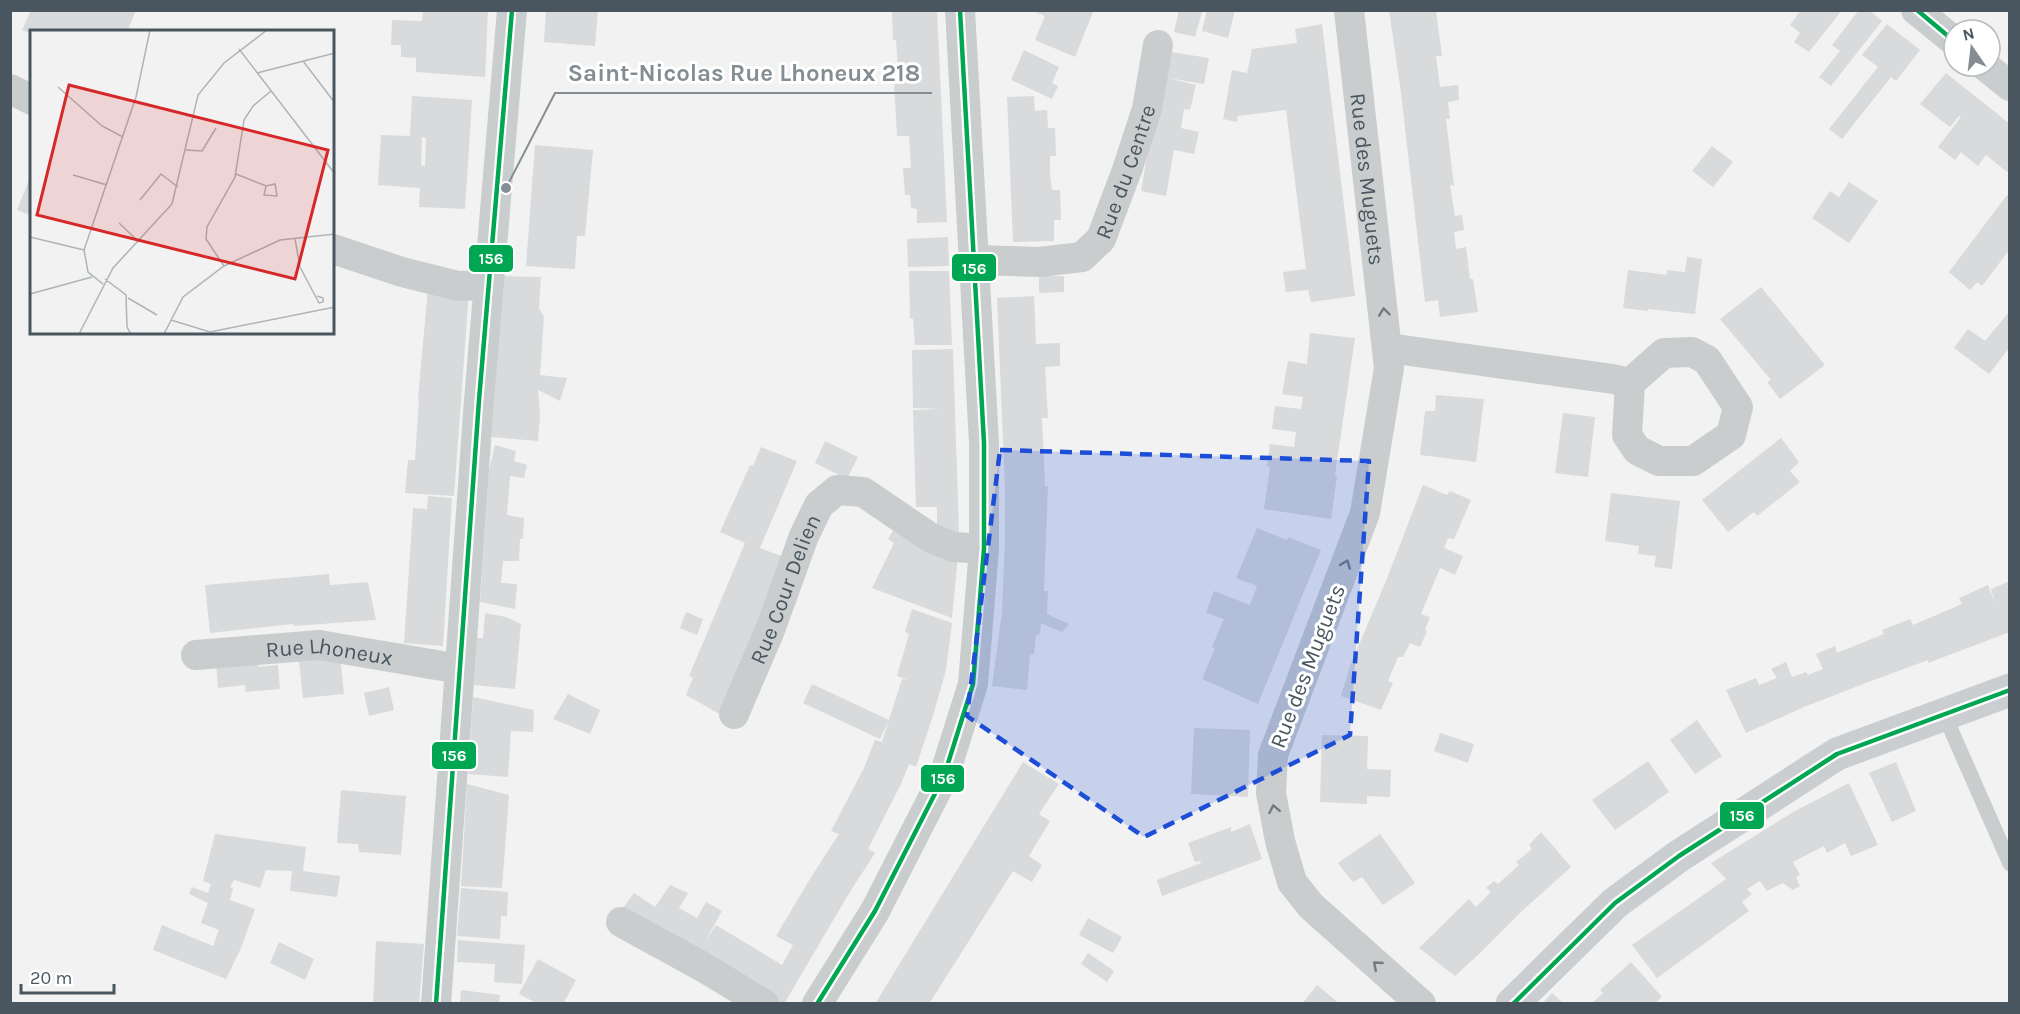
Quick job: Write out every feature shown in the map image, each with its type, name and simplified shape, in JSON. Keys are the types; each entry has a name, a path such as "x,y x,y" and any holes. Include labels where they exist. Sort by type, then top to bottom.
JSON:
{"street":[{"path":"436,1004 459,669 512,10"},
{"path":"817,1004 875,911 944,776 973,684 984,549 984,443 960,10"},
{"name":"Rue des Muguets","path":"1348,10 1389,368 1365,513 1273,755 1271,793 1280,841 1292,882 1311,906 1421,1004"},
{"path":"1916,10 1942,31"},
{"name":"Rue du Centre","path":"975,260 1039,262 1082,257 1101,239 1147,109 1158,45"},
{"path":"10,89 30,99"},
{"path":"334,249 402,272 459,286 489,285"},
{"path":"1388,348 1630,383"},
{"name":"Rue Cour Delien","path":"734,714 770,630 804,536 819,505 837,490 863,492 931,538 954,547 984,549"},
{"name":"Rue Lhoneux","path":"196,655 319,645 459,669"},
{"path":"1512,1004 1615,903 1679,856 1837,754 2010,690"},
{"path":"621,922 764,1004"}],"lane":[{"path":"1944,714 2010,864"}],"highlighted area":[{"path":"1000,450 1369,461 1350,735 1144,837 967,716"}],"building":[{"path":"31,10 136,10 128,30 30,30 30,33 22,30"},
{"path":"423,10 488,10 485,77 416,72 416,58 401,57 401,45 391,45 392,20 422,21"},
{"path":"546,10 598,10 595,46 544,42"},
{"path":"892,10 937,10 947,222 917,223 917,209 911,208 910,195 905,195 903,168 911,168 909,136 897,136 894,82 899,82 896,40 893,40"},
{"path":"1031,10 1088,10 1093,12 1075,57 1035,40 1045,16"},
{"path":"1179,10 1202,12 1195,37 1174,32"},
{"path":"1207,10 1235,10 1228,38 1202,31"},
{"path":"1389,10 1436,11 1442,56 1436,56 1440,87 1458,85 1459,100 1448,102 1450,119 1446,119 1454,186 1450,185 1455,216 1462,215 1464,230 1454,232 1456,249 1466,247 1470,279 1473,279 1478,312 1440,317 1438,300 1425,302"},
{"path":"1801,10 1842,10 1809,52 1794,42 1800,33 1790,25"},
{"path":"1859,10 1869,10 1882,21 1831,86 1819,77 1840,51 1832,45"},
{"path":"1322,24 1355,296 1311,302 1308,290 1286,292 1283,272 1306,269 1286,110 1238,116 1237,122 1223,119 1232,70 1247,73 1252,49 1297,43 1295,29"},
{"path":"1887,24 1920,50 1896,81 1891,77 1842,139 1829,129 1878,67 1862,55"},
{"path":"1024,50 1059,67 1052,83 1058,86 1052,99 1011,80"},
{"path":"1165,51 1209,58 1204,84 1168,78 1196,85 1190,110 1184,109 1181,128 1199,132 1194,154 1174,150 1166,196 1141,191"},
{"path":"1942,78 1952,78 2010,124 2010,168 2007,172 1986,155 1978,166 1961,152 1955,160 1938,147 1961,117 1959,116 1950,127 1920,104"},
{"path":"412,96 472,100 465,209 419,207 420,188 378,185 381,135 410,136","holes":["422,137 426,138 425,167 421,165"]},
{"path":"1034,96 1035,111 1047,110 1048,128 1055,128 1056,156 1050,156 1050,174 1052,190 1060,190 1061,220 1054,220 1054,241 1013,242 1007,97"},
{"path":"535,145 593,150 585,236 577,236 575,269 526,266"},
{"path":"1712,146 1733,162 1713,187 1692,171"},
{"path":"30,178 30,215 17,210"},
{"path":"1849,182 1878,201 1849,243 1812,218 1830,191 1839,197"},
{"path":"2007,195 2010,197 2010,249 1982,286 1977,282 1970,290 1949,272"},
{"path":"948,237 949,266 908,267 907,239"},
{"path":"1687,257 1702,259 1695,314 1623,308 1628,270 1667,275 1667,270 1685,272"},
{"path":"909,271 949,271 952,345 915,345 913,319 910,318"},
{"path":"503,276 541,277 539,308 544,317 540,375 567,378 560,401 538,390 540,416 538,441 491,437"},
{"path":"1039,276 1064,276 1064,292 1039,293"},
{"path":"1761,287 1825,365 1780,399 1767,382 1771,380 1720,319"},
{"path":"428,288 469,291 454,496 405,493 408,460 415,460"},
{"path":"1034,296 1036,344 1060,343 1060,366 1045,367 1048,418 1042,418 1045,486 1048,486 1044,591 1048,591 1047,614 1069,624 1062,632 1041,623 1040,634 1036,635 1034,654 1030,655 1027,690 992,686 1002,612 1005,537 997,298"},
{"path":"2010,311 2010,347 1989,374 1954,348 1968,329 1985,341"},
{"path":"1310,333 1355,338 1335,475 1337,476 1331,519 1264,509 1270,467 1267,467 1270,444 1294,447 1296,432 1272,429 1275,406 1301,409 1303,397 1282,394 1288,361 1307,364"},
{"path":"953,349 959,532 949,533 937,526 937,507 916,507 913,410 940,409 913,408 912,350"},
{"path":"1436,395 1484,399 1476,462 1420,455 1425,411 1435,411"},
{"path":"1563,413 1595,417 1588,477 1555,473"},
{"path":"1781,438 1799,462 1790,471 1800,482 1757,516 1754,512 1728,532 1702,500"},
{"path":"825,441 858,457 847,479 815,463"},
{"path":"495,445 516,451 514,461 527,465 524,478 510,476 507,515 524,518 523,539 520,539 519,561 503,561 501,583 517,584 515,609 480,602 489,470"},
{"path":"761,447 797,461 760,548 789,559 723,716 686,695 693,678 689,676 745,543 720,532 750,465 753,466"},
{"path":"1423,485 1447,495 1450,491 1471,500 1454,539 1448,538 1444,548 1463,556 1455,575 1440,568 1421,614 1430,617 1425,630 1427,631 1420,647 1410,643 1403,657 1398,657 1388,681 1393,683 1381,710 1341,696 1350,666"},
{"path":"1611,493 1680,501 1672,569 1654,567 1656,556 1638,554 1639,546 1605,541"},
{"path":"428,496 452,498 443,646 404,643 413,508 427,509"},
{"path":"897,524 958,555 952,618 872,588 894,543 888,539"},
{"path":"1257,528 1321,550 1258,704 1202,679 1224,619 1206,613 1214,591 1250,605 1257,586 1236,578"},
{"path":"329,574 330,585 368,582 376,620 294,626 293,624 210,633 205,585"},
{"path":"2010,581 2010,632 1928,663 1928,660 1866,683 1746,733 1726,690 1756,678 1759,685 1777,678 1771,669 1786,662 1792,677 1806,672 1808,675 1823,669 1816,654 1835,646 1837,653 1884,634 1882,630 1910,619 1913,625 1962,604 1959,598 1988,585 1996,605 1991,589"},
{"path":"912,609 952,623 946,670 933,716 916,767 909,764 868,849 875,853 784,1004 777,1004 620,912 634,893 655,907 670,885 688,893 679,908 697,918 706,902 722,911 705,942 716,925 782,965 793,945 776,936 839,834 831,831 864,768 875,740 882,742 902,679 908,680 897,676 909,634 905,632"},
{"path":"686,612 703,619 697,635 680,628"},
{"path":"485,613 506,617 521,624 515,689 474,685 477,638 483,638"},
{"path":"340,656 344,694 303,698 299,661"},
{"path":"257,658 258,667 278,665 280,689 246,692 245,685 218,688 216,663"},
{"path":"812,684 889,720 880,739 803,703"},
{"path":"389,687 394,710 369,716 364,693"},
{"path":"568,694 600,710 590,734 553,719"},
{"path":"473,697 534,710 533,732 511,731 508,777 468,774"},
{"path":"1697,720 1722,756 1695,774 1670,740"},
{"path":"1194,728 1250,730 1248,797 1191,794"},
{"path":"1440,733 1474,744 1468,763 1434,751"},
{"path":"1322,735 1368,736 1367,769 1391,770 1390,797 1367,796 1367,804 1320,802"},
{"path":"1648,761 1669,792 1615,830 1592,800"},
{"path":"1023,762 1059,784 1039,814 1050,821 1029,856 1042,865 1032,882 1013,871 929,1004 875,1004"},
{"path":"1896,762 1916,811 1892,822 1869,773"},
{"path":"1849,783 1878,845 1851,856 1845,843 1827,853 1824,846 1793,862 1800,875 1796,877 1800,886 1793,890 1783,883 1767,891 1760,881 1747,889 1752,894 1742,902 1749,911 1657,978 1632,945 1726,879 1711,863 1795,811"},
{"path":"467,784 509,795 502,888 461,886"},
{"path":"341,790 406,796 401,855 359,852 358,844 337,843"},
{"path":"1250,824 1262,859 1162,896 1157,880 1201,863 1200,861 1195,862 1188,843 1231,827 1231,832"},
{"path":"1541,832 1571,867 1455,976 1419,948 1469,899 1476,907 1491,892 1486,888 1494,881 1498,884 1519,865 1516,862 1532,849 1529,845"},
{"path":"215,834 306,847 303,871 340,876 337,897 290,891 292,871 266,870 260,888 234,880 230,887 233,888 230,900 255,909 241,948 226,979 153,950 162,925 213,946 219,930 201,923 208,903 189,894 192,887 208,893 211,884 203,881"},
{"path":"1380,834 1415,883 1383,905 1362,877 1353,882 1338,863"},
{"path":"461,888 508,892 507,916 501,916 500,939 457,936"},
{"path":"1088,918 1122,937 1113,953 1079,935"},
{"path":"458,940 525,945 522,984 494,982 495,964 457,962"},
{"path":"376,941 424,944 419,1004 373,1004"},
{"path":"279,942 314,959 305,980 270,963"},
{"path":"1088,953 1114,971 1107,982 1081,964"},
{"path":"538,959 576,980 563,1004 538,1004 519,994"},
{"path":"1631,962 1662,997 1654,1004 1591,1004 1603,993 1600,990"},
{"path":"1317,985 1340,1004 1302,1004"},
{"path":"461,990 500,995 499,1004 460,1004"},
{"path":"1552,993 1564,1004 1542,1004"}],"transit line":[{"name":"156","path":"436,1004 479,400 512,10"},
{"name":"156","path":"817,1004 875,911 944,776 973,684 984,549 984,443 960,10"},
{"name":"156","path":"1917,10 1942,31"},
{"name":"156","path":"1513,1004 1615,903 1679,856 1837,754 2010,690"}],"place":[{"name":"Saint-Nicolas Rue Lhoneux 218","path":"506,188"}]}
